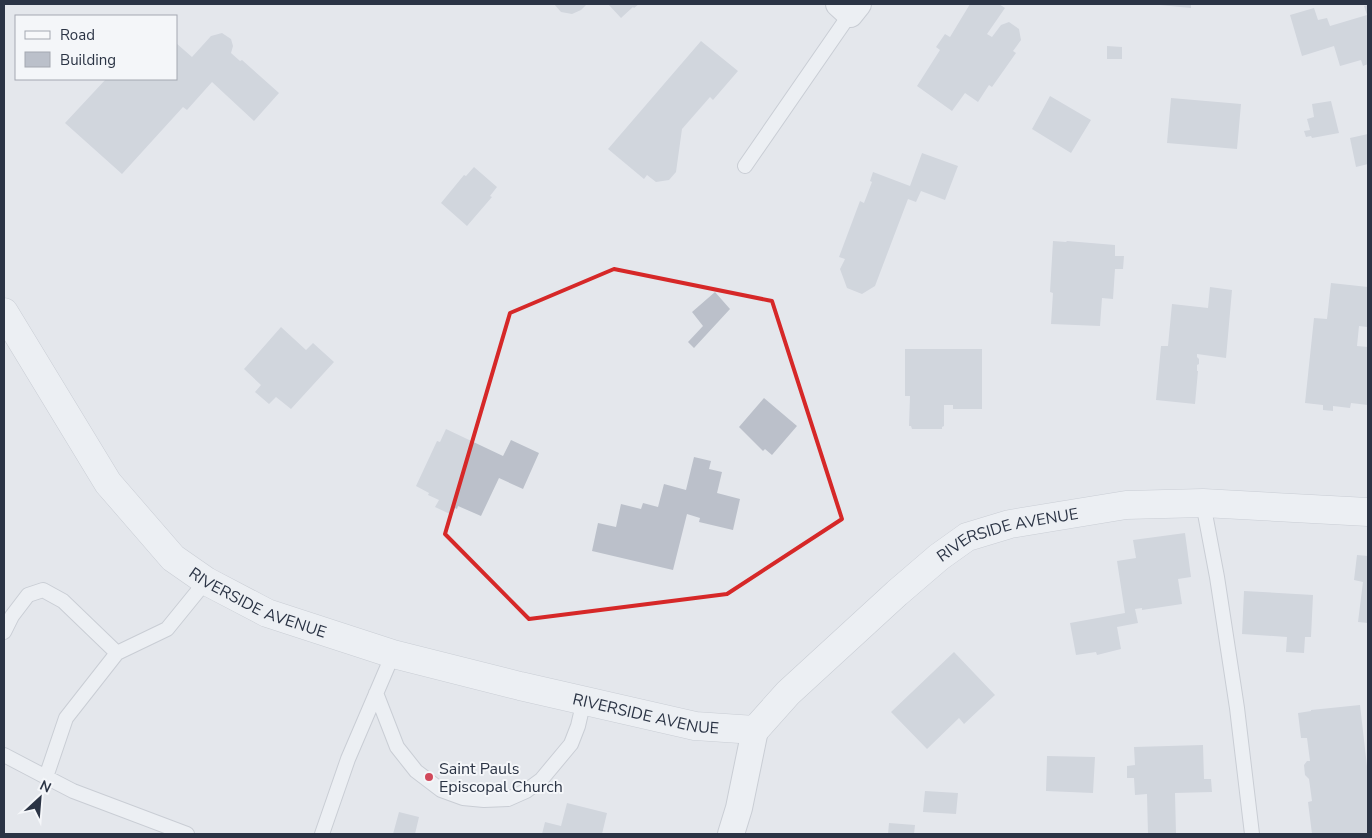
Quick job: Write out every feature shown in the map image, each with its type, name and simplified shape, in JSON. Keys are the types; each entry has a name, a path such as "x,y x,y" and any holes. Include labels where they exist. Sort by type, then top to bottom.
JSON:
{"street":[{"name":"RIVERSIDE AVENUE","path":"4,312 108,483 173,558 206,581 267,613 393,654 695,726 755,730 788,693 897,592 967,537 1010,524 1126,505 1203,503 1368,512"},
{"path":"731,834 739,808 755,730"}],"lane":[{"path":"745,166 849,7"},
{"path":"1203,503 1217,576 1236,698 1252,834"},
{"path":"46,777 66,718 117,653 167,629 206,581"},
{"path":"4,632 12,616 28,595 43,590 62,601 117,653"},
{"path":"322,834 348,759 393,654"},
{"path":"376,693 396,747 416,771 441,790 464,798 484,800 508,799 526,791 542,780 572,744 584,700"},
{"path":"4,755 73,790 187,834"}],"highlighted area":[{"path":"614,269 772,301 842,519 727,594 529,619 445,534 510,313"}],"building":[{"path":"554,4 587,4 581,10 572,14 561,12"},
{"path":"608,4 639,4 621,18"},
{"path":"970,4 999,4 1005,8 987,34 992,37 1001,25 1009,22 1019,29 1021,40 1013,51 1016,53 992,87 989,85 978,102 965,93 952,111 917,86 940,50 936,47 945,34 950,37"},
{"path":"1191,4 1191,8 1160,5"},
{"path":"1368,5 1368,64 1363,66 1361,60 1340,66 1334,46 1302,56 1290,15 1314,8 1318,20 1327,18 1330,26 1367,15 1364,6"},
{"path":"222,33 231,39 233,46 231,53 240,61 242,60 279,93 254,121 212,82 187,110 183,107 122,174 65,123 105,80 178,80 178,45 192,57 211,36"},
{"path":"701,41 738,71 713,100 710,97 682,129 676,172 669,180 656,182 647,175 644,179 608,149"},
{"path":"1107,46 1122,47 1122,59 1107,59"},
{"path":"1050,96 1091,120 1071,153 1032,129"},
{"path":"1171,98 1241,104 1237,149 1167,143"},
{"path":"1331,101 1339,133 1312,138 1311,136 1306,137 1304,131 1310,130 1307,119 1314,117 1312,104"},
{"path":"1368,134 1368,164 1356,167 1350,138"},
{"path":"922,153 958,166 945,200 921,191 916,202 908,199 875,286 862,294 847,288 840,269 845,259 839,257 860,201 864,203 872,182 870,181 873,172 910,186"},
{"path":"474,167 497,187 490,196 492,197 467,226 441,203 464,175 466,176"},
{"path":"1053,241 1115,245 1115,256 1124,256 1123,269 1115,269 1113,299 1102,298 1100,326 1051,324 1053,293 1050,292"},
{"path":"1331,283 1368,287 1367,327 1359,326 1357,346 1368,347 1368,405 1351,403 1350,408 1333,406 1333,411 1323,410 1323,405 1305,403 1314,318 1327,319"},
{"path":"1210,287 1232,290 1226,358 1197,354 1199,364 1197,365 1195,404 1156,400 1161,346 1168,346 1172,304 1208,308"},
{"path":"715,292 730,309 694,348 688,342 703,326 692,312"},
{"path":"281,327 306,350 313,343 334,362 291,409 276,397 269,404 255,392 261,385 244,369"},
{"path":"905,349 982,349 982,409 953,409 953,405 944,405 944,426 942,429 912,429 909,426 910,396 905,396"},
{"path":"764,398 797,426 772,455 765,449 763,451 739,427"},
{"path":"446,429 503,456 511,440 539,453 523,489 499,478 481,516 458,506 452,515 435,507 439,500 416,486 437,441 440,442"},
{"path":"694,457 711,461 709,469 722,472 717,493 740,499 733,530 699,522 700,518 687,514 673,570 592,551 598,523 616,527 621,504 641,509 643,503 658,507 664,484 686,490"},
{"path":"1185,533 1191,577 1178,579 1182,604 1142,610 1142,608 1135,609 1138,623 1117,627 1121,649 1097,655 1096,652 1076,655 1070,623 1125,613 1117,561 1136,558 1133,540"},
{"path":"1357,555 1368,556 1368,623 1358,622 1363,582 1354,580"},
{"path":"1244,591 1313,595 1311,637 1305,637 1304,653 1286,652 1287,637 1242,634"},
{"path":"954,652 995,695 964,724 959,718 927,749 891,712"},
{"path":"1360,705 1368,775 1368,834 1312,834 1308,802 1312,801 1309,779 1305,775 1304,765 1307,761 1310,761 1307,738 1301,738 1298,713"},
{"path":"1203,745 1204,779 1211,779 1212,792 1175,793 1176,834 1148,834 1147,794 1135,795 1134,778 1127,778 1127,766 1135,765 1134,747"},
{"path":"1047,756 1095,757 1093,793 1046,791"},
{"path":"925,791 958,793 956,814 923,812"},
{"path":"567,803 607,813 602,834 542,834 545,822 561,826"},
{"path":"399,812 419,817 415,834 393,834"},
{"path":"889,823 915,825 914,834 888,834"}],"place":[{"name":"Saint Pauls Episcopal Church","path":"429,777"}]}
